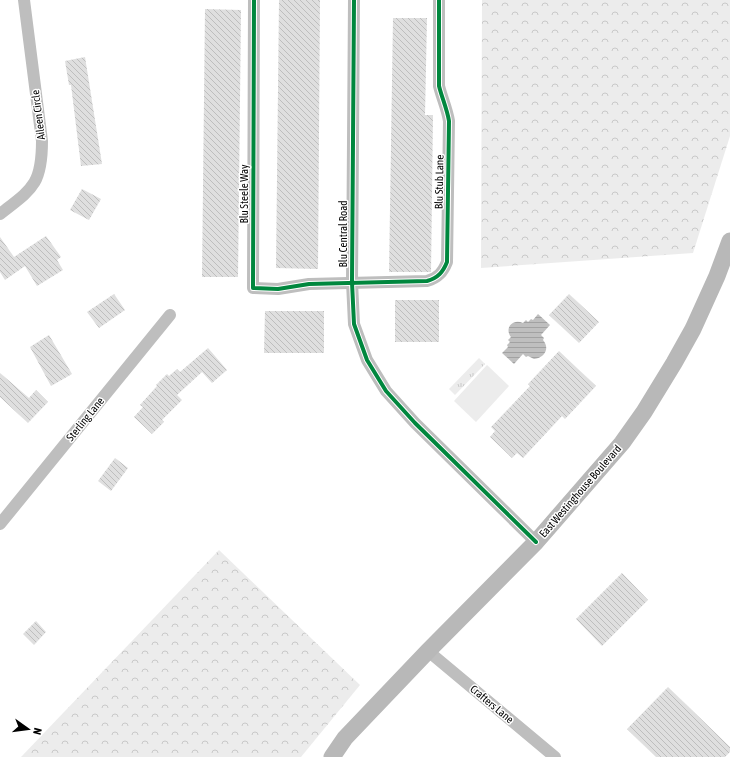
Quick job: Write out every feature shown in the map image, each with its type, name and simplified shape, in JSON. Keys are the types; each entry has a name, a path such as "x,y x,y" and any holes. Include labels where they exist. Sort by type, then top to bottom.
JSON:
{"main road":[{"name":"East Westinghouse Boulevard","path":"332,757 345,738 428,651 536,542 622,443 644,412 674,364 717,276 730,241"}],"street":[{"name":"Aileen Circle","path":"0,214 27,193 35,184 40,172 42,158 42,141 24,0"},
{"name":"Blu Steele Way","path":"254,0 253,288 278,289 309,284 352,282"},
{"name":"Blu Central Road","path":"354,0 352,282 354,324 367,360 386,391 415,423 536,542"},
{"name":"Blu Stub Lane","path":"352,282 427,281 434,279 439,275 444,270 447,262 449,121 439,86 439,0"},
{"name":"Sterling Lane","path":"0,524 170,315"},
{"name":"Crafters Lane","path":"428,651 555,757"}],"green space":[{"path":"482,0 730,0 730,136 693,253 481,268"},
{"path":"479,358 485,364 455,395 449,389"},
{"path":"487,365 509,386 476,422 454,401"},
{"path":"219,550 360,685 301,757 21,757"}],"shaded area":[{"path":"538,314 550,325 541,335 544,338 543,340 546,346 544,355 534,359 528,356 526,357 523,354 514,364 502,353 508,347 507,345 510,342 508,340 511,337 509,334 509,327 516,322 523,323 526,320 528,322 531,319 533,320"}],"building":[{"path":"279,0 320,0 318,269 276,268"},
{"path":"205,9 241,10 238,277 202,277"},
{"path":"393,18 427,18 425,115 433,115 431,272 389,272"},
{"path":"85,57 102,164 81,166 71,85 69,85 65,61"},
{"path":"82,189 101,199 89,220 70,210"},
{"path":"46,236 61,257 57,260 63,270 37,286 25,266 5,280 0,272 0,237 14,257"},
{"path":"114,294 125,310 99,328 87,312"},
{"path":"569,294 599,322 579,343 549,315"},
{"path":"395,300 439,300 439,342 395,342"},
{"path":"265,311 324,311 324,353 264,353"},
{"path":"49,335 72,374 51,386 30,347"},
{"path":"208,348 227,370 212,383 202,372 177,395 182,400 162,420 164,422 152,434 134,417 143,407 140,405 167,374 169,376 177,369 180,372"},
{"path":"559,351 596,386 565,419 562,416 523,458 517,453 512,458 490,437 495,431 491,427 530,386 528,384"},
{"path":"0,373 29,398 36,390 48,402 28,423 0,397"},
{"path":"115,458 128,468 111,491 98,481"},
{"path":"622,573 648,600 602,646 576,619"},
{"path":"36,621 46,632 34,645 23,634"},
{"path":"668,687 730,747 730,752 725,757 656,757 627,729"}],"cycle path":[{"path":"254,0 253,288 278,289 309,284 427,281 440,274 444,269 447,262 449,121 439,86 439,0"},
{"path":"354,0 352,282 354,324 367,360 386,391 415,423 536,542"}]}
